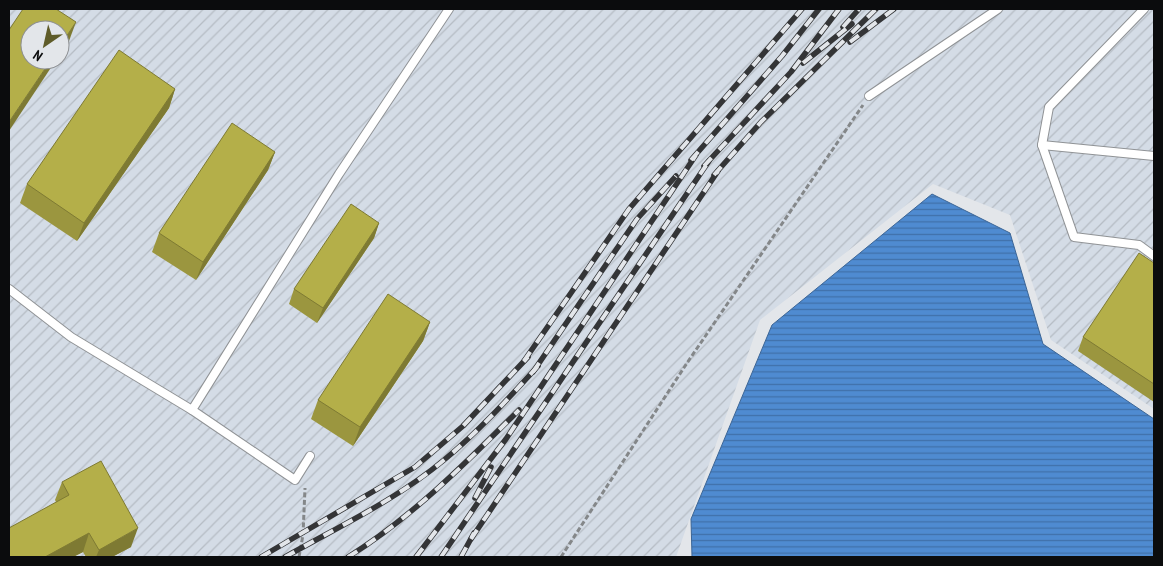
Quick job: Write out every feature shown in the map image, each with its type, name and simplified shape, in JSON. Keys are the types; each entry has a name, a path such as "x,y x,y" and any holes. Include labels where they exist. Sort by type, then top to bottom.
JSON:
{"lane":[{"path":"192,410 339,174 449,9"},
{"path":"868,96 998,9"},
{"path":"1144,9 1049,107 1042,145 1074,238 1139,245 1154,256"},
{"path":"1042,145 1154,156"},
{"path":"9,289 71,337 192,410 295,480 310,456"}],"path":[{"path":"561,557 686,363 868,96"},
{"path":"295,480 305,487 303,535 298,557"}],"shaded area":[{"path":"9,9 1154,9 1154,409 1051,340 1010,215 933,184 760,320 676,557 9,557"}],"water":[{"path":"932,194 1010,233 1043,344 1154,419 1154,557 692,557 691,519 772,325"}],"building":[{"path":"23,9 56,9 76,22 70,31 70,20 20,20 20,70 44,70 9,122 9,30"},
{"path":"119,50 175,89 84,223 27,184"},
{"path":"232,123 275,152 203,262 159,233"},
{"path":"351,204 379,223 323,308 294,289"},
{"path":"1139,253 1154,263 1154,384 1083,337"},
{"path":"388,294 430,322 360,427 318,400"},
{"path":"101,461 138,528 99,550 89,533 45,557 9,557 9,528 69,495 62,482"}],"railway":[{"path":"524,361 629,209 802,9"},
{"path":"691,160 782,56 819,9"},
{"path":"704,166 791,72 839,9"},
{"path":"843,27 859,9"},
{"path":"714,175 761,122 876,9"},
{"path":"850,42 894,9"},
{"path":"803,63 852,24"},
{"path":"416,557 506,439 696,155"},
{"path":"441,557 709,161"},
{"path":"471,539 718,171"},
{"path":"533,372 637,219 676,176"},
{"path":"261,557 415,467 463,426 528,357"},
{"path":"285,557 387,500 426,474 481,427 538,366"},
{"path":"348,557 394,525 437,489 519,410"},
{"path":"475,498 491,467"},
{"path":"461,557 474,533"}]}
